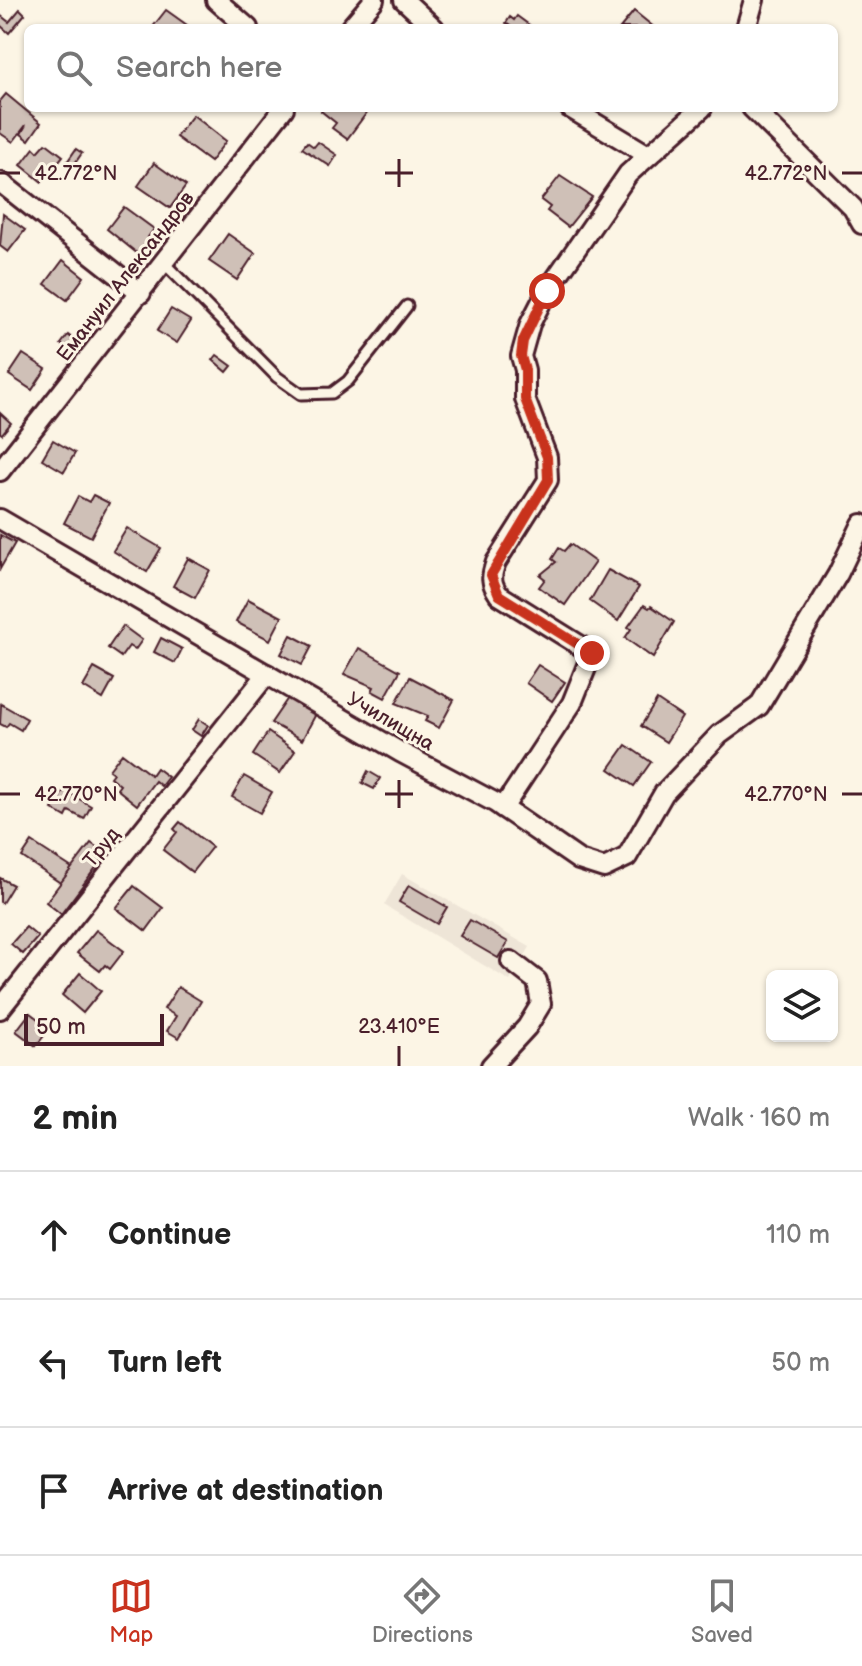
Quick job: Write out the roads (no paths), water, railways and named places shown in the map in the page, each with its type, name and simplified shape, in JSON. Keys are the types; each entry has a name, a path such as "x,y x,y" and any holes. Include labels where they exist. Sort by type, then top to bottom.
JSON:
{"street":[{"path":"216,0 243,24"},
{"path":"353,24 374,0"},
{"path":"404,0 430,24"},
{"path":"747,24 754,0"},
{"name":"Емануил Александров","path":"0,471 281,112"},
{"path":"578,112 654,149"},
{"path":"503,808 572,703 592,653 499,595 493,585 491,575 496,562 548,480 549,469 525,399 523,341 547,291 628,174 697,112"},
{"path":"756,112 859,213"},
{"path":"0,182 141,293"},
{"name":"Училищна","path":"0,519 503,808 579,860 604,868 616,865 627,857 664,793 719,735 759,706 838,574 862,524"},
{"name":"Труд","path":"0,1009 267,674"},
{"path":"491,1066 527,1027 541,1004 537,981 511,961"}],"lane":[{"path":"164,263 277,377 301,394 332,393 348,381 407,306"}]}
